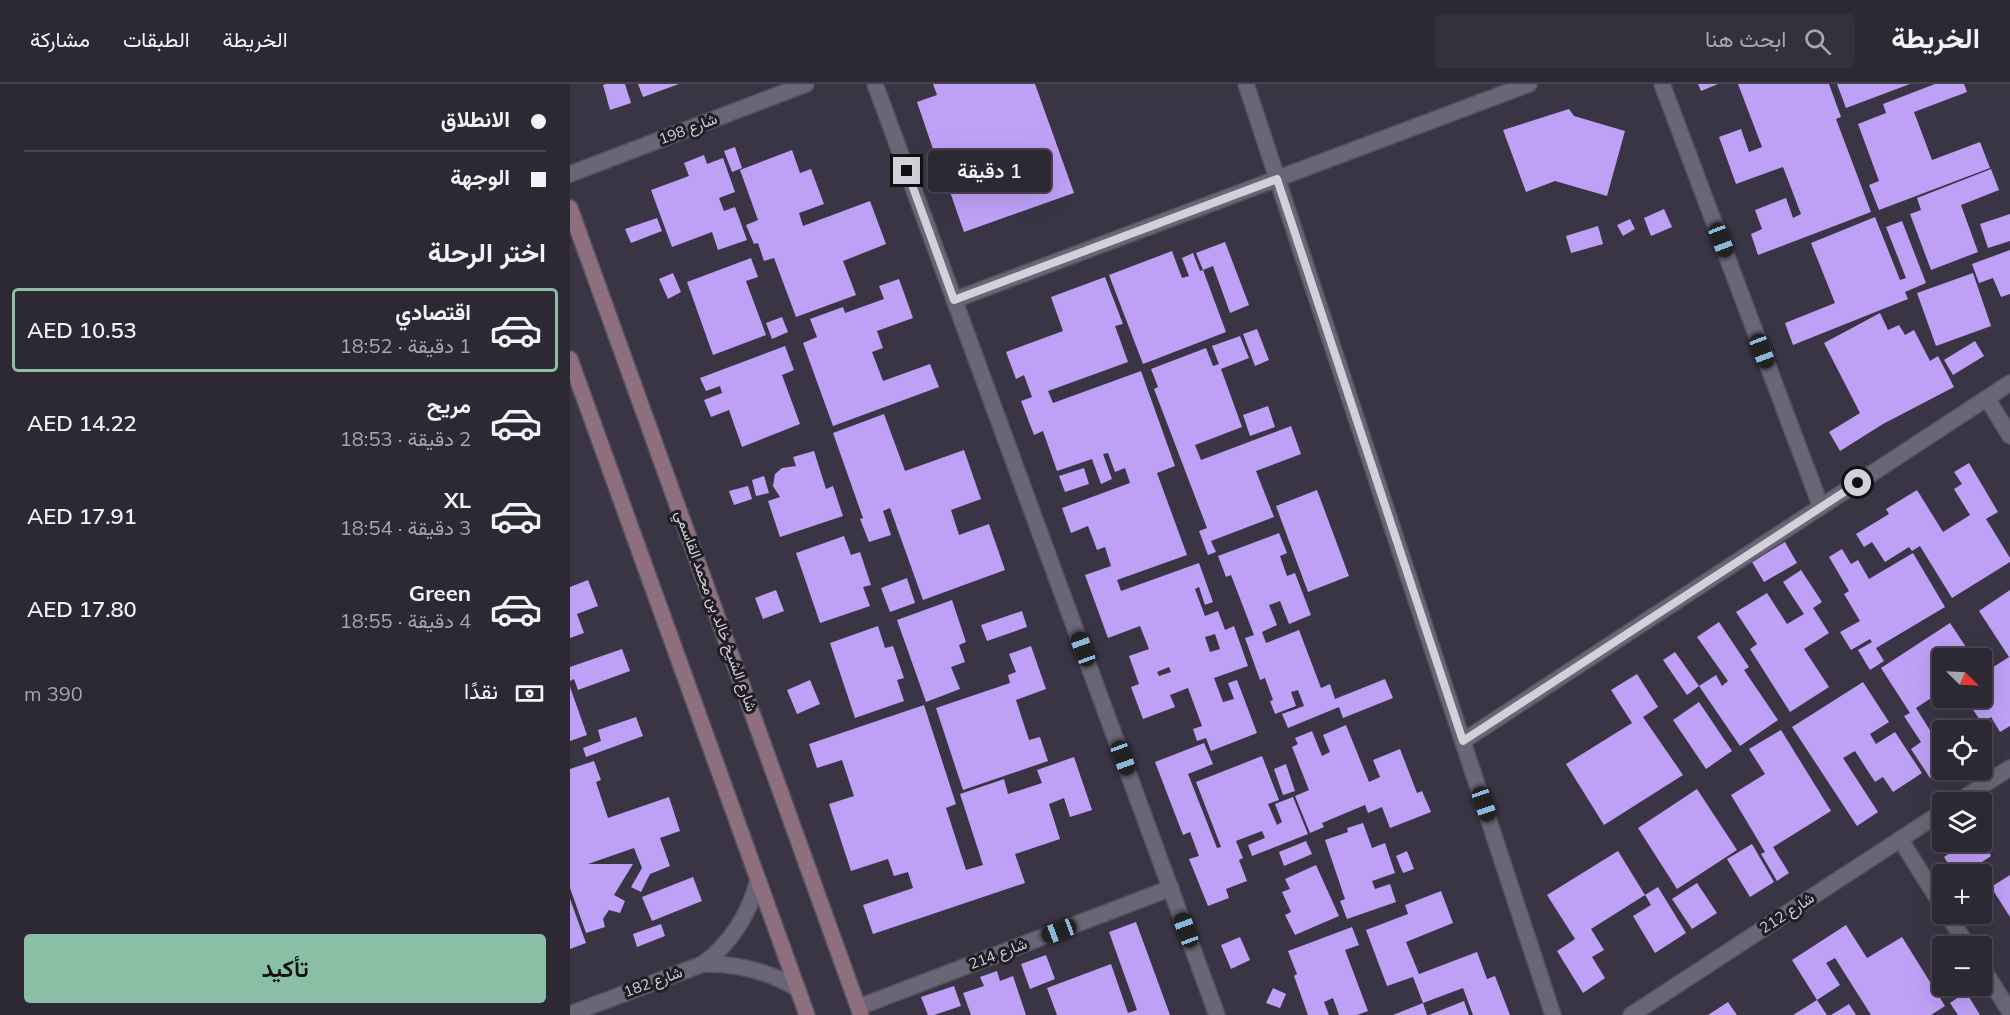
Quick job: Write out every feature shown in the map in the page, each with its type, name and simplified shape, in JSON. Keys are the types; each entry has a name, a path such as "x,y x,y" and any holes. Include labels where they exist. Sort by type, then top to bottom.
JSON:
{"main road":[{"name":"شارع الشيخ خالد بن محمد القاسمي","path":"570,208 860,1011"},
{"path":"570,359 574,380 807,1015"}],"street":[{"name":"شارع 198","path":"570,174 806,84"},
{"path":"875,84 1217,1015"},
{"path":"1246,84 1553,1015"},
{"path":"954,300 1529,84"},
{"path":"1662,84 1821,507"},
{"path":"1463,741 2010,383"},
{"path":"1987,398 2010,436"},
{"path":"1973,792 2010,768"},
{"name":"212 شارع","path":"1631,1015 1932,818"},
{"path":"1900,839 1932,890"},
{"name":"شارع 182","path":"570,1014 703,964 739,928 754,897 758,880"},
{"name":"214 شارع","path":"860,1011 1171,888"},
{"name":"شارع 182","path":"703,964 752,969 798,989"},
{"path":"1992,983 2010,1012"}],"building":[{"path":"625,84 631,103 610,110 603,85"},
{"path":"638,84 679,84 643,97"},
{"path":"933,84 1035,84 1074,193 964,232 949,189 965,183 953,149 935,155 917,102 937,95"},
{"path":"1698,84 1718,84 1701,91"},
{"path":"1738,84 1829,84 1841,117 1836,119 1871,212 1758,255 1751,234 1762,229 1755,210 1786,198 1793,218 1801,214 1783,167 1736,184 1719,137 1741,129 1749,152 1762,147"},
{"path":"1837,84 1910,84 1846,108"},
{"path":"1935,84 1964,84 1967,92 1914,112 1932,160 1980,142 1990,168 1879,210 1869,185 1879,181 1858,124 1886,113 1883,104"},
{"path":"1569,109 1574,116 1625,131 1607,196 1555,181 1526,192 1503,130"},
{"path":"735,147 742,168 732,172 724,151"},
{"path":"792,150 800,173 811,169 824,204 799,213 803,226 870,201 886,244 843,261 856,295 796,317 774,258 764,261 758,243 754,244 746,225 758,220 740,170"},
{"path":"704,155 707,164 723,158 735,192 719,198 724,211 735,207 747,240 718,250 712,232 672,247 651,190 689,176 684,163"},
{"path":"1991,169 1999,190 1961,205 1978,252 1931,270 1910,214 1921,210 1917,198"},
{"path":"1664,209 1672,227 1651,236 1644,218"},
{"path":"2010,214 2010,241 1988,248 1980,224"},
{"path":"1875,217 1900,280 1906,278 1886,227 1902,221 1926,283 1905,292 1908,299 1793,345 1785,323 1835,303 1811,243"},
{"path":"657,218 662,231 631,243 625,229"},
{"path":"1630,219 1635,229 1623,236 1617,225"},
{"path":"1598,226 1603,244 1571,253 1566,236"},
{"path":"1225,242 1249,305 1230,313 1213,266 1203,270 1196,253"},
{"path":"2010,250 2010,294 2001,297 1993,278 1979,283 1972,264"},
{"path":"1172,251 1182,278 1189,276 1182,258 1193,253 1200,271 1203,270 1226,332 1143,364 1109,275"},
{"path":"751,258 758,277 746,281 766,335 713,355 687,282"},
{"path":"673,273 681,292 668,299 659,279"},
{"path":"1973,273 1991,326 1936,346 1917,293"},
{"path":"1105,277 1123,324 1115,326 1128,362 1048,391 1053,403 1141,371 1175,466 1157,473 1187,555 1117,580 1121,591 1199,563 1213,602 1205,605 1199,587 1195,589 1205,616 1218,611 1225,630 1234,626 1248,666 1214,678 1223,702 1234,699 1228,683 1237,680 1257,733 1211,751 1206,738 1197,741 1193,729 1202,726 1188,688 1170,695 1175,707 1143,719 1131,687 1139,684 1129,656 1149,649 1140,626 1108,638 1085,575 1111,566 1105,547 1097,550 1088,526 1071,533 1062,508 1130,483 1125,468 1115,472 1108,453 1103,454 1112,479 1101,484 1092,459 1057,471 1043,431 1034,435 1021,401 1032,397 1024,375 1016,379 1006,352 1063,331 1051,297","holes":["1215,634 1220,649 1210,652 1205,637","1169,667 1171,672 1159,676 1157,672"]},
{"path":"899,279 913,318 877,331 883,348 872,352 883,381 930,364 939,387 833,426 803,343 817,337 810,319 843,307 845,313 884,299 879,286"},
{"path":"1880,313 1888,330 1899,325 1905,335 1914,330 1930,361 1938,356 1954,387 1883,424 1840,451 1829,432 1860,413 1824,343"},
{"path":"782,317 788,332 772,339 766,323"},
{"path":"1257,329 1269,360 1255,366 1243,334"},
{"path":"1240,336 1249,358 1221,369 1242,427 1195,445 1201,460 1291,426 1301,454 1256,471 1274,517 1211,541 1216,552 1208,555 1199,531 1207,528 1154,389 1158,387 1151,369 1206,348 1213,366 1219,364 1212,346"},
{"path":"1975,341 1984,356 1953,375 1944,360"},
{"path":"785,346 794,370 782,375 800,424 742,447 729,410 711,417 704,400 722,393 720,386 706,391 700,378"},
{"path":"1268,406 1275,427 1250,436 1243,415"},
{"path":"884,414 905,471 964,450 981,499 951,510 959,535 989,524 1005,570 923,600 890,508 883,511 891,535 869,542 860,519 863,518 833,433"},
{"path":"814,451 826,489 833,486 843,516 780,537 768,501 780,497 773,486 775,474 782,468 796,466 793,457"},
{"path":"1969,463 1998,512 1986,519 2010,558 2010,562 1952,598 1920,546 1912,551 1909,547 1885,562 1872,542 1864,547 1856,534 1889,514 1886,509 1917,490 1943,532 1970,515 1954,489 1962,484 1954,472"},
{"path":"1084,468 1089,484 1065,492 1059,476"},
{"path":"764,476 769,493 756,496 752,480"},
{"path":"748,486 752,499 734,505 729,491"},
{"path":"1317,490 1349,576 1308,592 1276,506"},
{"path":"1279,533 1287,553 1280,556 1287,576 1295,573 1311,615 1289,624 1280,601 1269,605 1277,625 1262,632 1266,643 1299,630 1321,688 1330,684 1335,699 1385,679 1393,698 1343,718 1339,707 1288,728 1282,714 1304,706 1298,690 1291,692 1296,706 1275,714 1270,701 1273,700 1265,678 1260,680 1245,638 1254,635 1231,575 1226,577 1218,556"},
{"path":"844,536 851,555 860,552 871,585 863,587 870,606 820,623 796,553"},
{"path":"1785,542 1797,563 1764,582 1752,562"},
{"path":"1842,549 1851,564 1858,560 1869,579 1913,553 1945,607 1876,648 1884,661 1870,670 1858,650 1872,642 1870,639 1851,650 1840,632 1860,621 1844,594 1849,591 1829,557"},
{"path":"1801,570 1822,602 1813,608 1829,633 1804,649 1829,687 1790,712 1750,649 1757,644 1736,612 1767,593 1787,624 1804,614 1783,582"},
{"path":"907,578 915,603 890,612 881,588"},
{"path":"588,580 598,606 577,614 584,633 570,638 570,587"},
{"path":"776,590 784,611 763,619 755,598"},
{"path":"2010,590 2010,726 2000,732 1991,717 1980,720 1972,708 1992,708 1992,668 2009,657 1979,611"},
{"path":"952,600 966,642 959,645 965,662 951,667 960,689 926,702 897,620"},
{"path":"1022,611 1027,627 987,641 981,625"},
{"path":"1719,622 1749,667 1744,670 1778,720 1740,746 1699,686 1716,675 1722,686 1728,681 1697,637"},
{"path":"1950,623 1966,647 1932,648 1932,698 1916,708 1932,733 1932,777 1930,778 1911,749 1921,742 1904,716 1910,713 1881,668"},
{"path":"878,626 885,648 893,646 904,678 897,680 904,701 855,718 830,643"},
{"path":"1031,646 1046,689 1016,700 1029,740 1040,737 1048,761 963,790 936,708 1010,683 1008,675 1016,672 1009,654"},
{"path":"622,649 630,671 578,690 574,679 570,681 570,667"},
{"path":"1675,652 1699,686 1687,695 1663,660"},
{"path":"1637,674 1658,707 1643,717 1683,775 1604,825 1566,764 1632,723 1611,690"},
{"path":"810,680 820,704 797,714 787,690"},
{"path":"1863,682 1889,722 1870,734 1876,744 1895,732 1922,773 1893,792 1883,777 1875,782 1855,751 1843,758 1878,812 1857,826 1792,727"},
{"path":"570,687 587,735 570,741"},
{"path":"1699,702 1732,751 1706,769 1673,720"},
{"path":"924,705 956,804 946,808 966,870 983,865 960,794 1004,779 1008,794 1042,783 1037,770 1074,757 1092,810 1070,817 1064,798 1049,804 1060,839 1015,854 1025,883 873,934 863,905 913,888 908,872 894,876 888,859 851,871 829,804 854,796 842,760 817,768 809,744"},
{"path":"636,717 643,736 586,757 583,748 601,741 598,730"},
{"path":"1346,725 1369,782 1380,777 1373,760 1400,749 1417,793 1422,791 1431,812 1390,828 1382,807 1368,813 1365,805 1322,823 1324,827 1310,833 1295,796 1309,790 1292,747 1298,744 1295,738 1312,731 1322,756 1330,752 1323,735"},
{"path":"1781,730 1831,811 1773,847 1789,873 1777,881 1761,854 1765,852 1731,795 1765,774 1749,749"},
{"path":"1204,743 1213,764 1188,774 1217,848 1221,847 1196,782 1262,756 1279,800 1268,804 1277,825 1282,822 1275,804 1293,797 1308,834 1252,856 1248,845 1265,838 1262,831 1236,841 1243,858 1239,860 1247,881 1226,889 1229,898 1208,906 1189,859 1199,856 1190,832 1183,835 1155,762"},
{"path":"594,761 601,780 596,782 608,818 669,797 680,831 660,838 670,866 650,874 641,892 631,887 642,868 634,848 588,864 633,864 614,895 625,901 620,913 609,910 603,919 605,927 586,933 570,888 570,769"},
{"path":"1286,764 1295,791 1283,795 1274,769"},
{"path":"1697,789 1737,850 1677,889 1638,828"},
{"path":"1363,823 1372,848 1385,843 1395,873 1372,881 1375,889 1390,884 1396,902 1347,919 1340,901 1345,899 1325,840 1348,832 1347,828"},
{"path":"1306,841 1312,854 1284,866 1279,852"},
{"path":"1752,844 1774,882 1750,897 1727,859"},
{"path":"1407,851 1414,869 1403,873 1396,856"},
{"path":"1618,851 1645,895 1591,929 1604,950 1592,957 1605,978 1583,993 1557,951 1575,939 1547,895"},
{"path":"1952,852 1988,852 1991,856 1979,864 1949,864 1944,857"},
{"path":"1316,865 1339,916 1295,935 1285,915 1291,912 1282,892 1290,889 1285,879"},
{"path":"2010,875 2010,917 1992,889"},
{"path":"693,877 702,901 652,921 642,897"},
{"path":"1697,883 1717,913 1692,929 1672,899"},
{"path":"1658,887 1686,933 1655,953 1633,916 1651,905 1645,895"},
{"path":"1441,891 1453,923 1406,942 1419,974 1477,952 1487,979 1495,976 1510,1015 1473,1015 1463,988 1423,1003 1413,977 1387,986 1366,930 1408,914 1405,905"},
{"path":"570,899 586,943 570,949"},
{"path":"1136,922 1170,1015 1057,1015 1047,988 1111,964 1128,1013 1137,1010 1109,932"},
{"path":"661,924 665,936 637,947 633,934"},
{"path":"1846,925 1867,958 1902,937 1932,985 1932,996 1939,996 1945,1006 1931,1015 1871,1015 1835,958 1826,963 1840,985 1817,1000 1792,960"},
{"path":"1352,927 1359,945 1345,950 1368,1011 1357,1015 1339,1015 1333,998 1324,1002 1329,1015 1308,1015 1288,951"},
{"path":"1240,937 1250,960 1231,969 1221,945"},
{"path":"1046,955 1055,979 1030,989 1021,964"},
{"path":"997,971 1000,981 1013,976 1026,1015 971,1015 963,993 984,986 980,977"},
{"path":"954,986 961,1006 928,1015 921,997"},
{"path":"1273,988 1286,994 1280,1008 1266,1003"},
{"path":"1960,996 1968,996 1980,1015 1958,1015 1950,1003"},
{"path":"1817,1000 1827,1015 1793,1015"},
{"path":"1464,1001 1469,1015 1429,1015"},
{"path":"1728,1002 1737,1015 1708,1015"},
{"path":"1423,1003 1427,1015 1393,1015"},
{"path":"1849,1004 1856,1015 1831,1015"}],"route":[{"path":"907,171 954,300 1277,179 1463,741 1858,483"}]}
